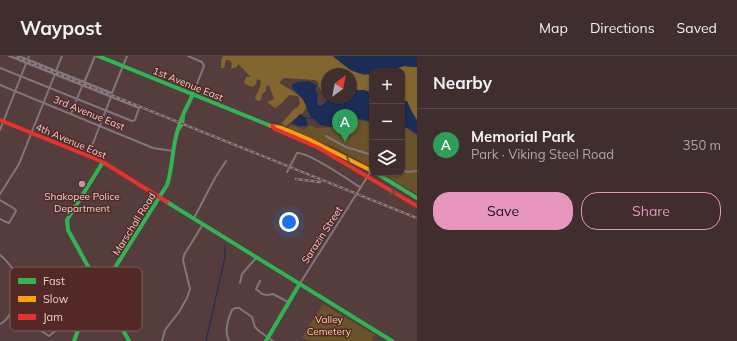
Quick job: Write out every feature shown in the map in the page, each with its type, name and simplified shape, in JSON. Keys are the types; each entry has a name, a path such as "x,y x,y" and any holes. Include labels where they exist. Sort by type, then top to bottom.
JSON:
{"main road":[{"name":"1st Avenue East","path":"98,56 290,133"},
{"name":"Marschall Road","path":"116,267 167,185 171,173 173,151 180,123 193,94"},
{"name":"4th Avenue East","path":"2,121 103,162 392,341"},
{"path":"290,133 344,155 369,168"},
{"path":"290,133 319,148 417,206"},
{"path":"88,267 70,235 67,225 70,215 103,162"},
{"path":"381,176 417,198"},
{"name":"Sarazin Street","path":"267,339 299,284"},
{"path":"123,331 129,341"},
{"name":"Marschall Road","path":"74,341 77,332"}],"street":[{"path":"0,68 132,121 135,120 139,108 9,56"},
{"path":"18,56 112,93 127,56"},
{"path":"0,130 2,121 29,56"},
{"path":"56,71 62,56"},
{"path":"84,83 95,56"},
{"name":"Marschall Road","path":"188,56 204,64 193,94"},
{"path":"0,194 19,164 55,74"},
{"name":"3rd Avenue East","path":"0,85 153,148 173,151"},
{"path":"71,114 82,86"},
{"path":"88,156 111,97"},
{"path":"326,136 348,148 369,154"},
{"path":"287,172 296,154 301,153 314,159 361,188"},
{"path":"194,218 215,178 226,161"},
{"path":"405,171 417,172"},
{"name":"Sarazin Street","path":"299,284 368,177"},
{"path":"0,200 16,211 9,222 0,219"},
{"path":"162,341 165,330 179,312 187,298 190,289 183,260 184,255 203,224"},
{"path":"0,255 11,267"},
{"path":"240,283 242,274 256,258"},
{"path":"260,281 256,289 262,294 273,294 288,302"},
{"path":"229,341 227,337 227,328 232,310 235,308 239,308 252,317 258,331 267,339 274,341"},
{"path":"0,324 4,323 10,315"},
{"path":"41,331 49,336 55,331"}],"green space":[{"path":"359,120 369,122 369,166 338,149 299,134 288,128 291,125 304,129 311,125 316,128 334,127 348,121 355,122"},
{"path":"405,128 417,135 417,194 386,176 405,176"},
{"name":"Valley Cemetery","path":"323,304 375,335 371,341 308,341 302,337"}],"shaded area":[{"path":"223,56 333,56 348,68 321,68 321,90 318,82 315,80 284,78 281,80 280,83 298,95 307,106 303,113 286,126 282,123 294,109 298,107 300,103 298,96 289,95 275,108 267,102 274,99 269,85 266,87 266,91 262,94 261,100 258,101 255,99 261,81 257,79 256,84 253,87 249,86 244,83 246,77 251,77 238,64 237,67 231,69 232,63 229,60 226,60 224,68 221,68"},
{"path":"404,66 417,67 417,121 405,106 405,68 398,68"},
{"path":"357,72 364,75 369,74 369,96 366,90 357,90"}],"water":[{"path":"333,56 417,56 417,67 404,66 398,68 369,68 369,74 357,72 357,68 348,68"},
{"path":"308,81 317,85 315,90 318,94 317,103 321,106 323,104 357,104 357,90 369,92 369,121 360,119 348,120 331,127 320,125 310,116 303,99 293,89 292,85 297,82"},
{"path":"405,101 407,101 417,120 417,134 405,128"},
{"path":"300,114 305,117 308,124 306,126 299,126 291,123"}],"waterway":[{"path":"305,118 313,118"},
{"path":"206,341 225,257 225,245"}],"railway":[{"path":"14,56 417,218"},
{"path":"296,179 320,182"}],"traffic: fast":[{"path":"98,56 271,126"},
{"path":"115,267 167,185 178,129 193,94"},
{"path":"178,130 182,124 183,117"},
{"path":"88,267 68,230 67,220 103,162"},
{"path":"381,176 417,198"},
{"path":"167,202 392,341"},
{"path":"266,341 299,285"},
{"path":"74,341 78,331"},
{"path":"124,331 129,341"}],"traffic: slow":[{"path":"271,126 282,128 308,139 369,170"}],"traffic: jam":[{"path":"0,120 103,162 167,202"},
{"path":"272,126 275,129 319,148 417,206"}],"place":[{"name":"Memorial Park","path":"345,142"},
{"name":"Shakopee Police Department","path":"82,184"}]}
